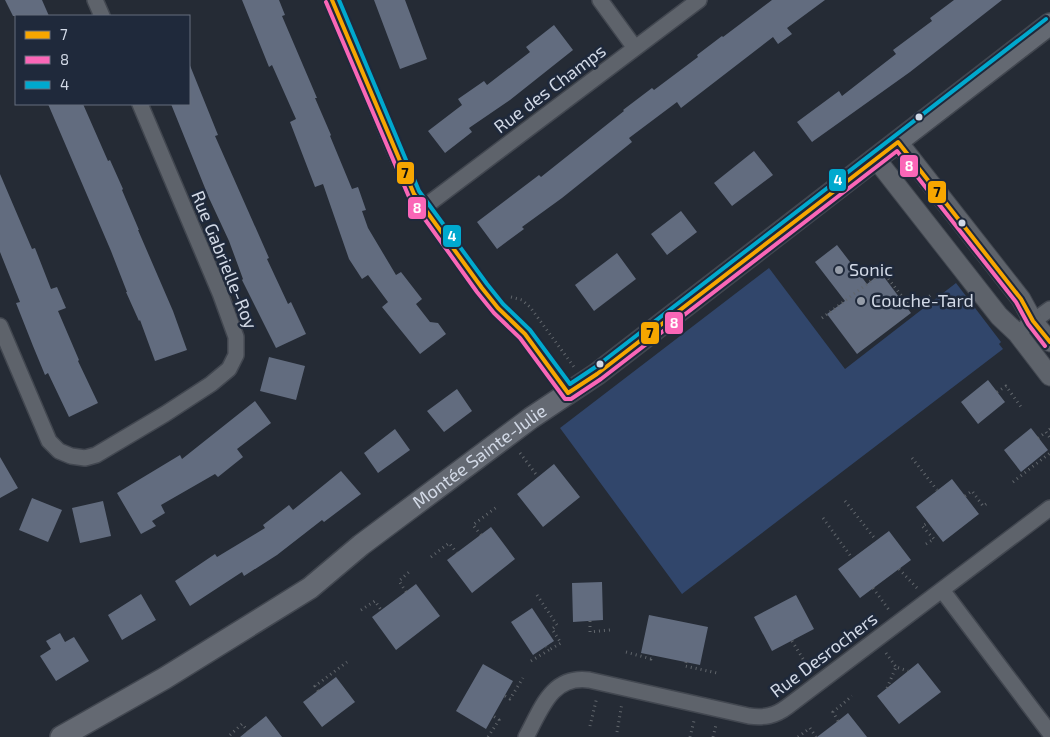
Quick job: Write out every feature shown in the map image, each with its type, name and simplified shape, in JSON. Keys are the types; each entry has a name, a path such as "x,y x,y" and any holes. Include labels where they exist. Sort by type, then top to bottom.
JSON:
{"main road":[{"name":"Montée Sainte-Julie","path":"61,737 165,678 310,588 394,521 535,415 608,365 1050,24"}],"street":[{"path":"332,0 392,147 414,194 490,299 525,334 568,393"},
{"path":"600,0 635,48"},
{"name":"Rue des Champs","path":"423,208 699,0"},
{"name":"Rue Gabrielle-Roy","path":"0,326 49,441 52,446 65,454 78,458 96,455 164,414 223,374 232,363 237,349 236,337 220,293 140,105"},
{"path":"898,142 1021,299 1033,321 1050,342"},
{"path":"876,159 999,316 1017,333 1050,376"},
{"path":"1017,333 1050,309"},
{"name":"Rue Desrochers","path":"526,737 550,695 563,683 572,680 589,680 749,716 773,715 787,707 1050,508"},
{"path":"942,590 1050,733"}],"path":[{"path":"880,268 912,309 931,295"},
{"path":"822,318 883,272"},
{"path":"516,298 530,307 568,358"},
{"path":"834,303 836,307"},
{"path":"998,392 1006,386 1021,406"},
{"path":"1038,438 1050,429"},
{"path":"1046,432 1050,438"},
{"path":"520,453 538,477"},
{"path":"1013,482 1050,453"},
{"path":"912,458 938,490"},
{"path":"965,496 972,491 983,506 989,502"},
{"path":"845,501 876,540"},
{"path":"481,535 473,525 498,506"},
{"path":"823,518 852,558"},
{"path":"926,544 934,539 922,526 928,523"},
{"path":"431,557 449,543 457,553"},
{"path":"899,569 918,589"},
{"path":"406,592 399,581 409,572"},
{"path":"873,588 890,610"},
{"path":"532,661 562,643 552,628 557,625 537,595"},
{"path":"361,610 375,601 381,610"},
{"path":"590,621 590,632 610,630"},
{"path":"792,641 810,670"},
{"path":"546,647 549,650"},
{"path":"626,652 651,659 652,655"},
{"path":"318,691 315,686 347,662"},
{"path":"686,662 685,666 716,673"},
{"path":"887,688 896,667 908,671"},
{"path":"505,696 510,699 523,678"},
{"path":"838,721 833,712 852,696"},
{"path":"488,737 499,720 493,716"},
{"path":"230,734 242,724 248,731"},
{"path":"798,737 810,728 816,737"}],"shaded area":[{"path":"769,268 845,369 956,283 1001,342 999,344 1003,349 682,594 560,428"}],"building":[{"path":"5,0 42,0 49,15 15,15 13,16"},
{"path":"242,0 279,0 285,15 282,16 317,98 315,98 352,189 358,187 366,210 362,211 368,228 396,275 401,272 422,299 416,304 430,322 438,323 446,334 420,354 382,307 388,302 368,275 362,279 349,259 323,184 315,187 290,122 296,119 272,65 269,67"},
{"path":"374,0 405,0 427,59 400,69"},
{"path":"772,0 825,0 787,28 792,34 778,44 773,37 681,108 677,102 629,138 632,142 562,198 522,227 524,229 497,249 477,222 539,175 541,177 623,110 652,88 654,90 698,57 697,55"},
{"path":"954,0 1002,0 910,72 812,142 797,122 839,91 842,96 896,54 893,50 932,21 930,18"},
{"path":"554,25 573,50 510,100 469,128 472,132 445,153 428,131 462,105 458,99 484,81 487,85 530,52 526,47"},
{"path":"190,65 218,135 215,136 269,258 267,259 288,304 291,302 306,334 276,348 242,280 229,241 209,198 171,105 190,105"},
{"path":"48,105 83,105 108,161 110,160 123,189 187,350 155,361 111,251"},
{"path":"754,151 773,175 732,206 714,183"},
{"path":"0,174 32,249 35,248 51,289 57,287 66,308 58,311 78,361 98,403 69,417 48,373 45,375 16,303 20,302 0,252"},
{"path":"681,211 697,232 667,255 651,234"},
{"path":"837,245 867,284 881,273 911,313 857,354 827,314 845,301 815,262"},
{"path":"617,253 636,279 594,311 575,285"},
{"path":"269,357 305,366 296,400 260,391"},
{"path":"988,380 1005,402 978,424 961,402"},
{"path":"457,389 472,411 444,432 427,411"},
{"path":"255,401 271,423 237,449 243,457 218,477 215,474 161,505 165,513 152,521 156,526 141,534 117,493 180,455 182,459"},
{"path":"1031,428 1048,450 1021,472 1004,450"},
{"path":"395,429 410,450 378,473 364,453"},
{"path":"0,457 18,488 0,498"},
{"path":"554,464 580,497 543,527 517,494"},
{"path":"341,471 361,494 324,522 322,520 277,555 244,576 242,572 190,606 175,581 215,554 217,557 265,528 263,525 289,505 293,510"},
{"path":"952,479 979,514 943,542 916,507"},
{"path":"32,498 62,510 48,542 19,530"},
{"path":"103,501 111,536 80,543 72,508"},
{"path":"491,527 515,559 472,593 447,560"},
{"path":"889,531 911,560 860,598 838,569"},
{"path":"602,582 603,620 573,622 572,583"},
{"path":"416,584 440,616 396,650 372,617"},
{"path":"141,594 156,620 122,640 108,615"},
{"path":"796,595 814,629 772,651 754,617"},
{"path":"532,608 554,641 533,655 511,622"},
{"path":"649,615 708,627 700,665 641,653"},
{"path":"60,633 65,642 74,637 89,661 56,681 40,656 51,649 46,641"},
{"path":"918,663 941,692 899,724 877,696"},
{"path":"483,664 513,681 486,729 456,711"},
{"path":"336,677 355,702 322,727 303,702"},
{"path":"848,713 867,737 817,737 838,721"},
{"path":"266,716 282,737 240,737"}],"transit line":[{"name":"7","path":"332,0 414,194 482,288 498,308 525,334 568,393 597,374 898,142 1021,299 1033,321 1050,342"},
{"name":"4","path":"339,0 419,191 487,284 503,304 530,330 570,384 597,366 1046,19"},
{"name":"8","path":"326,2 409,197 477,292 494,313 520,338 565,399 571,399 601,379 897,151 1016,302 1028,324 1045,346"}],"place":[{"name":"Sonic","path":"839,270"},
{"name":"Couche-Tard","path":"861,301"}]}
